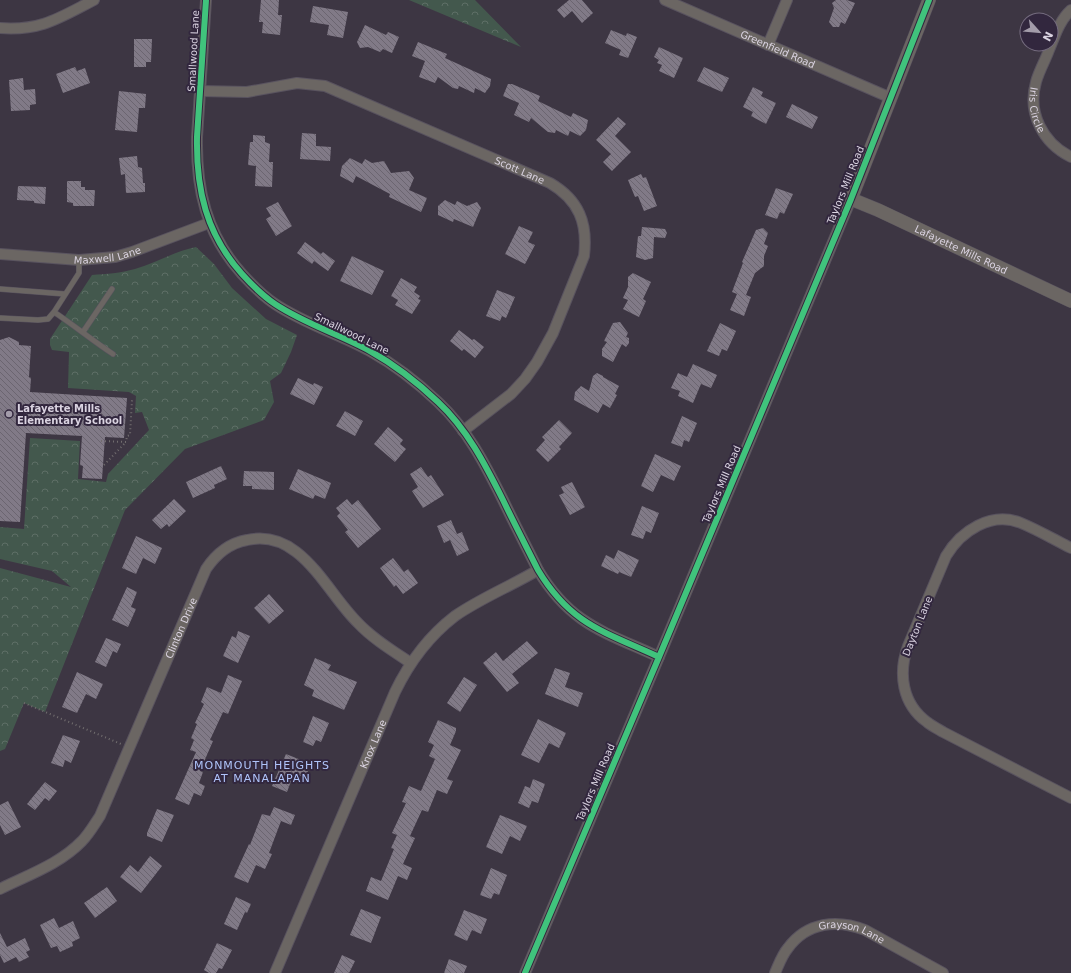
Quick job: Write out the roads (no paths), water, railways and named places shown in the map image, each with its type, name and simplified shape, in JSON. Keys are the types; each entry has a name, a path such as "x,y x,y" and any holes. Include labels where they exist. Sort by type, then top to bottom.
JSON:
{"street":[{"path":"0,28 19,29 36,27 51,22 94,0"},
{"name":"Smallwood Lane","path":"206,0 197,156 199,182 203,204 209,223 234,265 260,293 274,304 300,319 369,350 393,364 412,378 439,402 477,450 538,570 548,587 560,601 582,620 603,632 659,657"},
{"name":"Greenfield Road","path":"665,0 890,98"},
{"path":"768,45 787,0"},
{"name":"Taylors Mill Road","path":"525,973 851,199 930,0"},
{"name":"Iris Circle","path":"1071,10 1059,26 1036,83 1034,99 1039,126 1046,137 1054,146 1071,157"},
{"name":"Scott Lane","path":"200,91 247,92 297,83 325,86 550,184 567,196 575,204 585,228 586,240 584,256 544,352 525,379 511,394 463,431"},
{"name":"Lafayette Mills Road","path":"851,199 878,210 1071,302"},
{"name":"Maxwell Lane","path":"0,254 79,260 114,257 132,252 209,223"},
{"name":"Dayton Lane","path":"1071,548 1020,523 1011,521 992,521 978,525 962,535 952,546 946,556 908,646 903,668 903,680 909,700 917,713 927,722 943,732 1071,798"},
{"name":"Clinton Drive","path":"0,889 56,861 71,851 82,841 100,816 206,569 221,552 239,542 259,538 268,539 281,542 293,548 302,556 358,624 411,663"},
{"name":"Knox Lane","path":"275,973 395,692 411,663 422,647 442,627 456,616 474,604 538,570"},
{"name":"Grayson Lane","path":"775,973 786,950 801,935 819,926 839,923 852,925 865,930 943,973"}],"lane":[{"path":"0,318 38,320 48,319 79,273 79,260"},
{"path":"0,289 65,294"},
{"path":"83,332 112,289"},
{"path":"54,312 113,354"}],"place":[{"name":"Lafayette Mills Elementary School","path":"9,414"}],"district":[{"name":"MONMOUTH HEIGHTS AT MANALAPAN","path":"262,771"}]}
